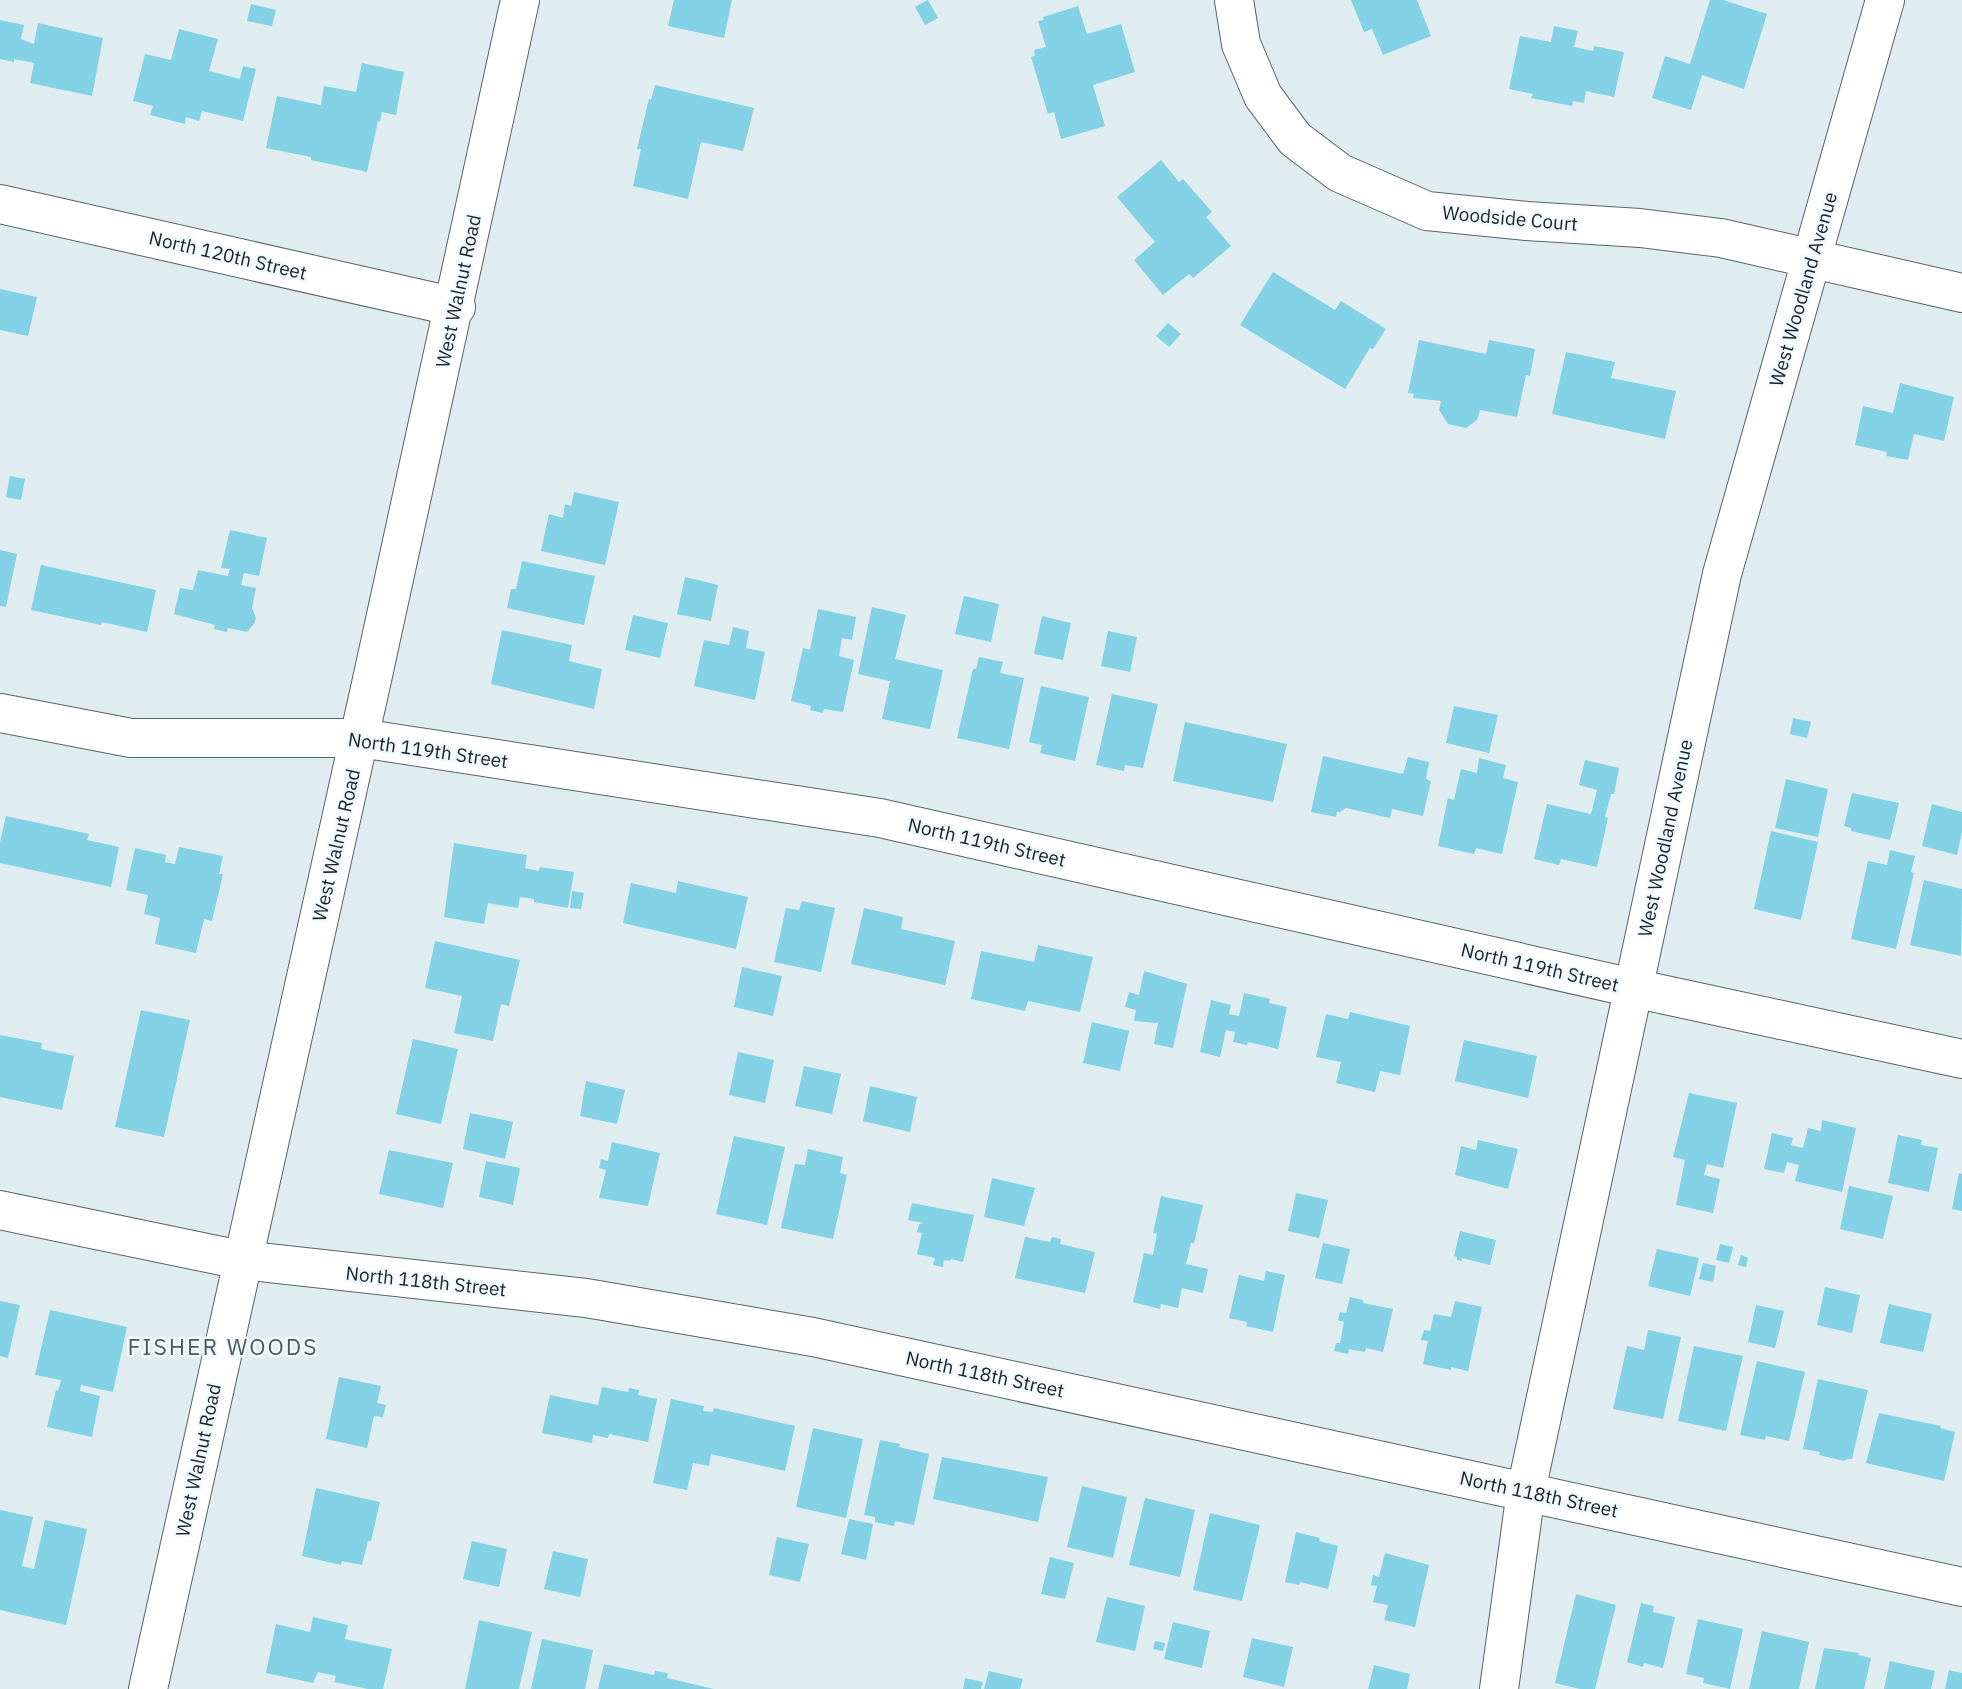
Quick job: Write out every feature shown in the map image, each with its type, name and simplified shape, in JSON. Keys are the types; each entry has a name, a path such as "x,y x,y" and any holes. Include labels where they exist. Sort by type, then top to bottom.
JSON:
{"street":[{"name":"West Walnut Road","path":"148,1689 241,1261 456,307 520,0"},
{"name":"Woodside Court","path":"1234,0 1241,44 1263,96 1295,139 1340,173 1427,211 1640,228 1721,238 1962,293"},
{"name":"West Woodland Avenue","path":"1499,1689 1526,1491 1722,574 1885,0"},
{"name":"North 120th Street","path":"0,204 456,307"},
{"name":"North 119th Street","path":"0,713 131,738 360,738 880,818 1633,988 1962,1059"},
{"name":"North 118th Street","path":"0,1210 241,1261 586,1298 813,1337 1962,1587"}],"building":[{"path":"674,0 732,0 724,38 668,26"},
{"path":"928,0 938,18 925,25 915,7"},
{"path":"1351,0 1417,0 1431,36 1383,55 1372,29 1364,32"},
{"path":"1710,0 1723,0 1767,14 1744,89 1702,75 1691,110 1652,98 1665,56 1690,64"},
{"path":"251,4 276,10 272,26 247,21"},
{"path":"1078,6 1087,34 1121,24 1135,72 1093,85 1105,126 1061,139 1054,112 1048,114 1031,57 1035,56 1034,50 1046,47 1038,21"},
{"path":"0,20 24,25 21,39 34,44 38,23 103,38 92,96 30,83 34,63 0,59"},
{"path":"1554,26 1578,31 1574,47 1593,51 1594,46 1624,52 1614,97 1586,91 1584,103 1573,101 1572,106 1531,98 1533,94 1509,89 1520,36 1551,42"},
{"path":"179,29 218,39 209,71 240,79 243,66 256,69 243,121 202,111 199,121 186,117 185,124 150,115 153,106 133,101 145,54 171,60"},
{"path":"362,63 404,72 396,115 382,112 367,172 266,148 277,96 321,105 324,86 356,92"},
{"path":"655,85 754,108 743,151 701,142 688,199 633,186 641,149 637,149"},
{"path":"1161,160 1179,182 1183,179 1212,212 1206,217 1231,246 1193,278 1189,274 1163,295 1134,260 1155,242 1117,197"},
{"path":"1273,272 1335,310 1341,301 1386,329 1373,349 1370,348 1345,389 1240,325"},
{"path":"0,289 37,297 28,336 0,330"},
{"path":"1168,323 1181,334 1169,347 1156,336"},
{"path":"1419,340 1486,354 1489,340 1535,349 1517,417 1480,410 1477,420 1466,428 1448,424 1439,410 1441,401 1413,398 1414,394 1408,393"},
{"path":"1566,352 1615,362 1611,378 1676,391 1665,439 1552,414"},
{"path":"1900,383 1954,397 1944,441 1914,434 1908,460 1886,456 1887,452 1855,445 1863,406 1893,413"},
{"path":"10,476 25,479 21,500 6,497"},
{"path":"574,492 619,502 605,565 541,551 549,514 563,518 565,504 571,506"},
{"path":"230,530 267,538 259,576 244,573 241,585 256,588 252,608 256,618 247,632 228,628 227,632 214,629 215,625 174,614 180,588 193,590 198,570 228,576 230,569 221,568"},
{"path":"0,550 17,554 6,607 0,606"},
{"path":"522,561 595,576 584,625 507,608 511,589 516,589"},
{"path":"41,565 156,590 147,632 31,610"},
{"path":"685,577 718,585 711,621 677,614"},
{"path":"964,596 999,604 991,642 955,634"},
{"path":"872,607 906,615 895,659 943,670 930,729 882,719 890,681 858,674"},
{"path":"818,609 856,617 852,640 842,638 839,656 854,660 843,712 824,709 823,713 810,710 811,706 791,701 803,648 810,650"},
{"path":"633,615 668,623 660,658 625,650"},
{"path":"1042,616 1071,623 1063,660 1034,654"},
{"path":"733,627 749,631 746,648 765,652 755,700 694,686 704,640 729,645"},
{"path":"502,630 572,645 569,661 602,669 594,709 491,684"},
{"path":"1108,631 1137,637 1130,672 1101,666"},
{"path":"979,657 1003,662 1000,673 1024,678 1009,749 957,738 973,669 976,669"},
{"path":"1041,686 1089,697 1075,761 1040,753 1042,745 1029,742"},
{"path":"1112,694 1158,704 1143,768 1125,765 1124,771 1096,765"},
{"path":"1454,706 1498,715 1489,753 1446,743"},
{"path":"1793,718 1811,722 1807,738 1790,734"},
{"path":"1185,722 1287,744 1273,802 1173,781"},
{"path":"1323,756 1403,774 1408,757 1429,762 1426,779 1431,781 1423,816 1392,809 1390,818 1346,808 1337,812 1336,817 1311,812"},
{"path":"1479,758 1506,765 1503,778 1518,782 1502,854 1476,848 1474,854 1438,846 1448,798 1454,800 1461,769 1477,773"},
{"path":"1585,760 1619,768 1614,794 1611,794 1605,817 1608,818 1597,867 1561,859 1559,865 1534,859 1547,804 1591,814 1597,790 1579,785"},
{"path":"1786,779 1828,789 1818,837 1775,828"},
{"path":"1852,793 1899,803 1890,840 1851,831 1851,828 1844,826"},
{"path":"1932,804 1962,812 1962,832 1957,855 1922,846"},
{"path":"6,816 89,834 87,840 119,847 111,887 0,863 0,842"},
{"path":"1771,831 1818,842 1801,920 1754,909"},
{"path":"454,843 527,855 525,868 539,871 540,867 574,872 568,908 520,897 518,908 488,903 484,924 444,917"},
{"path":"179,847 223,856 219,874 223,874 212,921 204,919 196,953 155,944 160,918 144,914 148,895 126,890 135,848 166,855 165,862 175,864"},
{"path":"1890,850 1915,856 1911,872 1914,873 1896,949 1851,939 1868,861 1887,865"},
{"path":"1924,880 1962,889 1961,956 1910,945"},
{"path":"678,881 748,897 736,949 623,923 631,883 676,893"},
{"path":"572,891 584,893 581,909 570,908"},
{"path":"802,901 835,908 821,972 774,962 786,908 799,910"},
{"path":"864,908 903,917 901,929 955,941 945,985 851,964"},
{"path":"435,941 520,960 509,1006 501,1004 493,1041 454,1033 462,996 425,988"},
{"path":"1038,945 1093,957 1080,1012 1028,1001 1025,1011 971,999 981,951 1034,962"},
{"path":"742,967 782,976 773,1016 734,1007"},
{"path":"1144,971 1187,984 1173,1048 1154,1044 1158,1023 1134,1021 1136,1010 1125,1007 1129,992 1139,995"},
{"path":"1244,993 1270,999 1269,1003 1287,1007 1278,1049 1248,1042 1247,1045 1233,1042 1235,1032 1226,1030 1220,1057 1200,1052 1211,1000 1231,1005 1229,1014 1239,1016"},
{"path":"141,1010 190,1020 164,1137 115,1127"},
{"path":"1350,1012 1410,1026 1400,1075 1380,1071 1375,1092 1336,1083 1341,1062 1316,1057 1326,1014 1348,1019"},
{"path":"1092,1022 1129,1031 1120,1071 1083,1063"},
{"path":"0,1035 42,1043 41,1049 74,1056 62,1110 0,1097"},
{"path":"413,1039 458,1049 441,1124 396,1114"},
{"path":"1464,1040 1537,1056 1528,1098 1455,1081"},
{"path":"738,1052 774,1060 765,1103 729,1095"},
{"path":"804,1066 841,1074 832,1114 795,1106"},
{"path":"586,1081 625,1090 617,1124 580,1116"},
{"path":"870,1086 917,1097 910,1132 863,1121"},
{"path":"1689,1093 1737,1103 1723,1168 1707,1164 1704,1175 1720,1179 1713,1213 1676,1205 1685,1160 1673,1157"},
{"path":"470,1113 513,1122 505,1159 463,1149"},
{"path":"1822,1120 1856,1128 1842,1192 1795,1181 1799,1165 1787,1162 1784,1173 1764,1169 1772,1133 1793,1138 1791,1145 1803,1148 1808,1128 1821,1131"},
{"path":"1898,1135 1922,1140 1921,1145 1938,1148 1929,1192 1888,1183"},
{"path":"734,1136 785,1147 767,1225 716,1214"},
{"path":"1478,1140 1518,1149 1508,1189 1455,1175 1461,1146 1476,1150"},
{"path":"612,1142 660,1153 648,1206 599,1198 606,1170 599,1168 601,1159 608,1161"},
{"path":"808,1149 843,1157 840,1173 847,1175 833,1239 781,1228 795,1164 805,1165"},
{"path":"389,1150 453,1163 443,1208 379,1194"},
{"path":"486,1161 520,1168 513,1205 479,1197"},
{"path":"1959,1173 1962,1174 1962,1211 1952,1209"},
{"path":"992,1178 1035,1188 1024,1226 984,1217"},
{"path":"1849,1186 1893,1196 1883,1239 1840,1229"},
{"path":"1296,1193 1328,1200 1319,1238 1288,1231"},
{"path":"1161,1196 1203,1205 1186,1264 1208,1269 1203,1293 1182,1288 1178,1308 1161,1304 1160,1309 1133,1302 1144,1253 1153,1255 1157,1234 1153,1233"},
{"path":"912,1203 974,1215 963,1262 944,1260 943,1267 933,1265 935,1258 917,1254 922,1233 917,1232 919,1224 924,1223 908,1220"},
{"path":"1460,1231 1496,1240 1490,1265 1462,1258 1462,1261 1457,1260 1454,1256"},
{"path":"1025,1237 1050,1242 1052,1237 1061,1239 1060,1244 1095,1252 1085,1293 1015,1278"},
{"path":"1323,1243 1350,1249 1342,1284 1315,1278"},
{"path":"1720,1244 1733,1247 1729,1263 1716,1260"},
{"path":"1657,1249 1699,1258 1690,1296 1648,1286"},
{"path":"1741,1255 1748,1258 1746,1267 1738,1265"},
{"path":"1703,1263 1716,1266 1713,1282 1699,1279"},
{"path":"1266,1271 1285,1275 1273,1332 1246,1326 1247,1322 1229,1318 1239,1275 1264,1281"},
{"path":"1825,1287 1860,1295 1852,1333 1817,1325"},
{"path":"1350,1297 1363,1300 1363,1303 1393,1309 1383,1352 1366,1348 1365,1352 1349,1349 1348,1354 1334,1351 1336,1343 1340,1343 1344,1322 1338,1320 1340,1312 1346,1313"},
{"path":"0,1301 20,1305 8,1358 0,1356"},
{"path":"1455,1301 1482,1307 1468,1371 1423,1364 1428,1341 1421,1340 1424,1330 1430,1331 1434,1314 1451,1317"},
{"path":"1889,1304 1932,1314 1923,1352 1880,1343"},
{"path":"1756,1305 1784,1311 1775,1348 1748,1342"},
{"path":"50,1310 127,1327 113,1392 81,1385 80,1391 100,1396 92,1437 47,1427 61,1380 35,1375"},
{"path":"1648,1330 1681,1337 1663,1419 1613,1409 1627,1346 1644,1350"},
{"path":"1694,1346 1743,1356 1726,1431 1678,1421"},
{"path":"1757,1361 1805,1372 1789,1441 1766,1436 1765,1440 1740,1435"},
{"path":"339,1377 381,1386 377,1403 386,1405 383,1417 374,1416 367,1448 326,1439"},
{"path":"1818,1379 1868,1390 1852,1459 1844,1461 1803,1449"},
{"path":"602,1387 628,1392 629,1388 639,1390 638,1395 657,1399 648,1442 609,1434 608,1438 593,1435 592,1443 542,1433 550,1395 598,1405"},
{"path":"671,1399 704,1406 703,1411 713,1412 714,1408 795,1426 785,1471 711,1454 709,1466 693,1463 687,1490 653,1483"},
{"path":"1879,1413 1941,1426 1940,1428 1955,1432 1944,1481 1866,1463"},
{"path":"813,1428 863,1439 846,1518 796,1507"},
{"path":"880,1440 929,1454 914,1525 895,1521 894,1526 875,1522 875,1517 864,1515"},
{"path":"942,1457 1048,1477 1038,1522 933,1499"},
{"path":"1082,1486 1127,1497 1113,1558 1067,1547"},
{"path":"316,1488 380,1502 362,1565 342,1561 341,1565 302,1556"},
{"path":"1145,1498 1195,1510 1180,1577 1129,1565"},
{"path":"0,1510 33,1517 22,1566 34,1569 45,1520 87,1529 66,1625 0,1610"},
{"path":"1210,1513 1260,1525 1242,1601 1193,1590"},
{"path":"849,1519 873,1524 866,1560 841,1554"},
{"path":"1296,1532 1338,1546 1328,1589 1300,1582 1299,1585 1285,1582"},
{"path":"777,1537 809,1544 800,1582 769,1575"},
{"path":"472,1541 507,1549 499,1587 463,1579"},
{"path":"553,1551 588,1559 580,1597 544,1589"},
{"path":"1385,1553 1429,1565 1415,1627 1384,1620 1388,1605 1373,1602 1377,1586 1371,1585 1373,1575 1379,1577"},
{"path":"1050,1557 1074,1563 1065,1599 1041,1594"},
{"path":"1576,1594 1616,1605 1595,1689 1580,1689 1555,1683"},
{"path":"1107,1597 1145,1606 1135,1651 1096,1642"},
{"path":"1641,1603 1654,1606 1653,1612 1675,1617 1663,1668 1644,1663 1643,1667 1627,1662"},
{"path":"313,1617 348,1625 345,1639 392,1649 383,1689 368,1689 334,1682 336,1676 318,1672 313,1683 266,1673 276,1624 310,1632"},
{"path":"1698,1619 1743,1629 1730,1689 1703,1683 1704,1678 1686,1674"},
{"path":"479,1620 532,1632 519,1689 465,1689"},
{"path":"1173,1622 1210,1631 1202,1668 1164,1659"},
{"path":"1762,1631 1809,1642 1799,1689 1749,1689"},
{"path":"1252,1638 1293,1647 1284,1687 1243,1677"},
{"path":"542,1639 593,1650 585,1689 531,1689"},
{"path":"1155,1641 1165,1643 1163,1651 1153,1649"},
{"path":"1824,1648 1859,1653 1858,1655 1871,1658 1864,1689 1815,1689"},
{"path":"1890,1661 1935,1671 1931,1689 1884,1689"},
{"path":"604,1664 654,1675 655,1671 668,1673 667,1678 714,1689 598,1689"},
{"path":"1374,1665 1410,1674 1407,1689 1368,1689"},
{"path":"1949,1670 1962,1673 1962,1689 1945,1689"},
{"path":"989,1671 1023,1679 1020,1689 984,1689"},
{"path":"965,1678 983,1682 981,1689 963,1689"}],"district":[{"name":"FISHER WOODS","path":"223,1347"}]}
